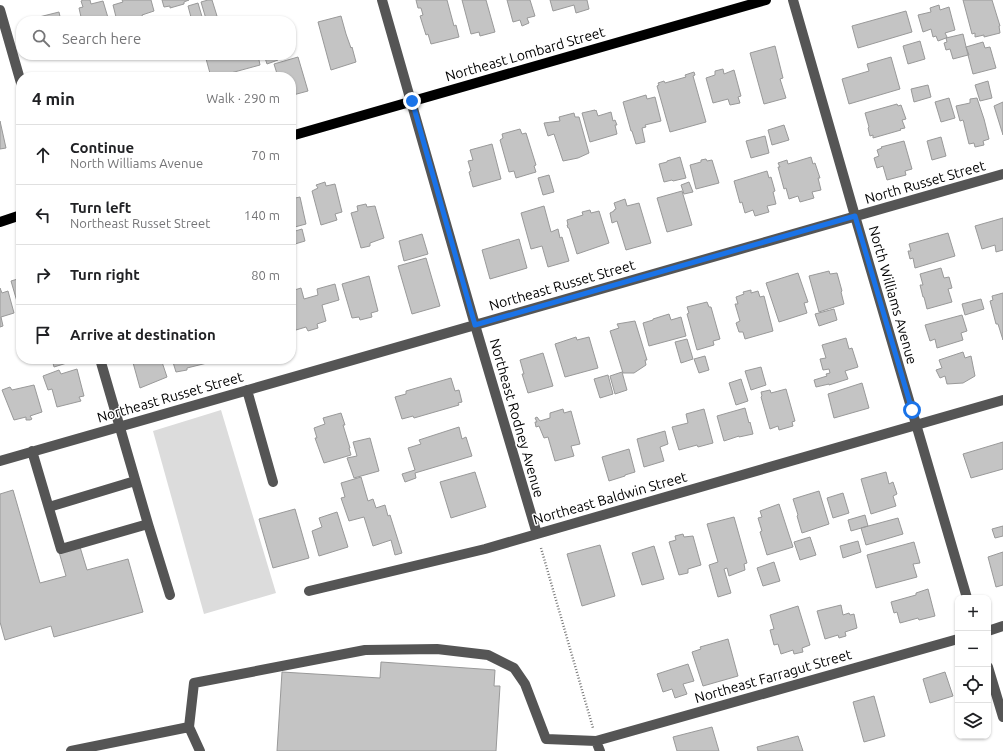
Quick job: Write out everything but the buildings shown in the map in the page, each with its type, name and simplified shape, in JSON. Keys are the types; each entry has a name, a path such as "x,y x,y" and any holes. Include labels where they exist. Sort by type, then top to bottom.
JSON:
{"main road":[{"name":"Northeast Lombard Street","path":"296,135 766,0"},
{"path":"0,222 16,217"}],"street":[{"name":"Northeast Rodney Avenue","path":"382,0 475,325 537,534"},
{"name":"North Williams Avenue","path":"793,0 966,595"},
{"path":"0,10 18,72"},
{"name":"North Russet Street","path":"855,216 1003,174"},
{"name":"Northeast Russet Street","path":"0,461 855,216"},
{"path":"101,364 170,595"},
{"path":"247,390 273,482"},
{"name":"Northeast Baldwin Street","path":"309,591 537,534 1003,400"},
{"path":"32,451 61,549 148,524"},
{"path":"48,507 136,481"},
{"path":"991,630 1003,626"},
{"name":"Northeast Farragut Street","path":"189,727 194,683 365,650 437,649 488,655 514,668 525,684 546,739 596,741 955,640"},
{"path":"991,677 1003,717"},
{"path":"71,751 189,727 200,751"},
{"path":"596,741 600,751"}],"path":[{"path":"537,534 596,741"}],"shaded area":[{"path":"221,410 276,593 204,614 153,431"}],"route":[{"path":"412,101 475,325 855,216 912,410"}]}
